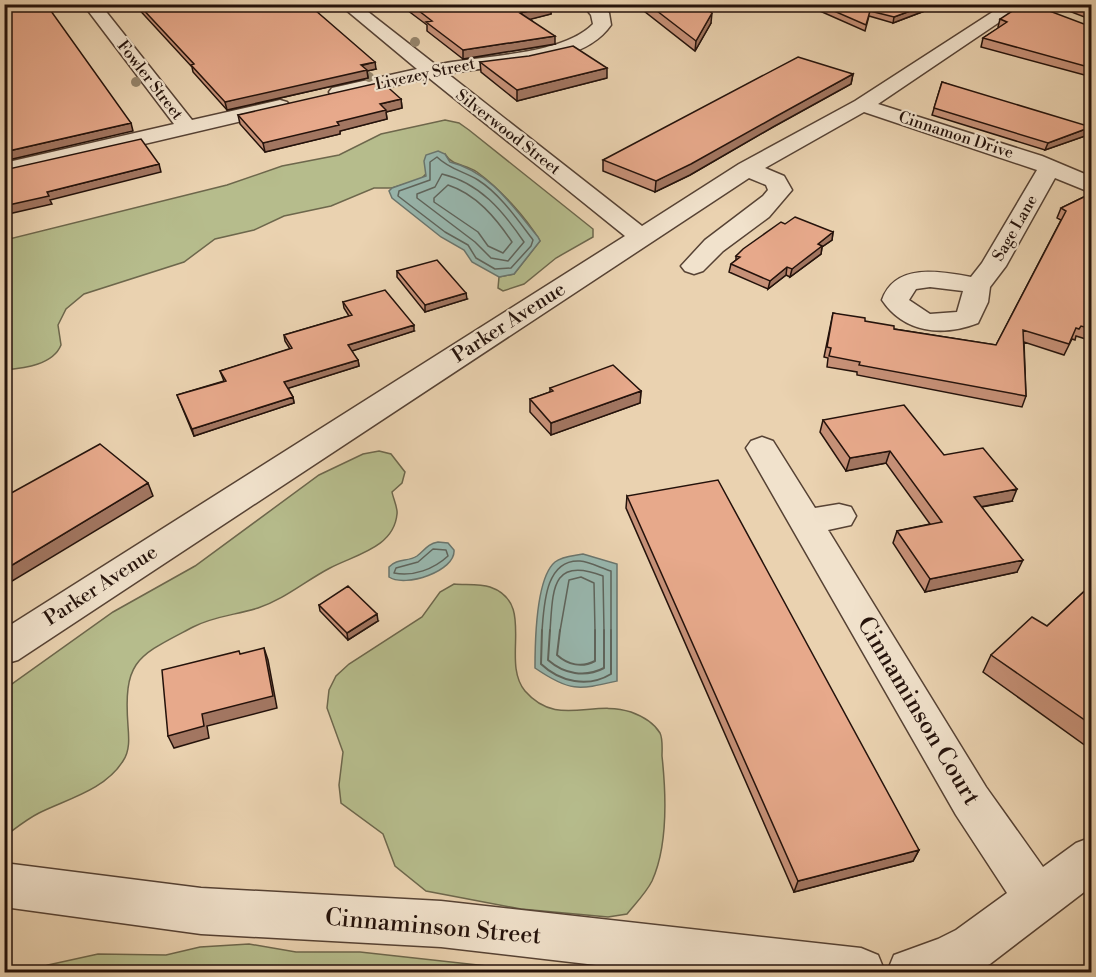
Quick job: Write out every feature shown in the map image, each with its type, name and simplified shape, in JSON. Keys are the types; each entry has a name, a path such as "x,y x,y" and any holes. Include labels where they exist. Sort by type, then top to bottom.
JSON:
{"street":[{"name":"Fowler Street","path":"91,4 187,128"},
{"name":"Silverwood Street","path":"347,4 641,237"},
{"name":"Livezey Street","path":"322,96 431,71 544,54 579,45 595,36 602,25 600,13 590,4"},
{"name":"Parker Avenue","path":"4,649 747,169 862,105 1028,6"},
{"path":"4,170 299,102"},
{"name":"Cinnamon Drive","path":"862,105 1050,167 1092,186"},
{"name":"Sage Lane","path":"977,286 993,266 1050,167"},
{"path":"694,266 704,252 760,213 780,190 776,181 747,169"},
{"name":"Cinnaminson Court","path":"762,448 822,519 971,801 1036,897"},
{"path":"910,972 947,961 973,947 1036,897 1092,858"},
{"name":"Cinnaminson Street","path":"4,885 201,912 441,924 861,972"}],"green space":[{"path":"445,120 459,123 469,130 593,229 593,237 556,258 524,284 503,291 498,288 499,277 514,274 540,241 520,213 494,186 472,169 451,161 445,154 421,179 392,188 374,188 331,206 284,216 254,230 215,239 184,262 84,294 66,309 58,325 61,345 52,357 37,364 5,370 5,240 227,185 282,166 339,155 381,134"},
{"path":"379,451 391,454 405,472 402,483 392,492 397,514 389,535 371,549 330,568 277,600 258,608 201,623 147,653 138,662 128,686 128,749 115,771 96,787 35,815 5,836 5,689 113,612 195,566 319,475 363,454"},
{"path":"454,584 490,587 504,595 512,606 515,619 518,679 525,691 537,702 562,710 602,708 631,712 647,720 660,733 665,803 661,852 652,881 627,914 608,917 521,909 426,891 395,866 383,834 341,803 339,785 343,752 327,708 329,690 336,676 349,664 422,617 440,592"},
{"path":"249,944 296,952 360,952 542,972 29,972 48,965 98,954 166,955 200,947"}],"water":[{"path":"438,151 445,154 450,162 465,167 489,182 538,237 540,241 514,274 499,277 472,262 464,250 441,237 392,198 389,191 392,188 426,176 424,161 426,155"},
{"path":"438,542 448,543 454,550 447,565 439,571 417,579 396,580 389,577 389,567 392,564 414,558"},
{"path":"583,554 617,564 617,681 574,687 557,681 535,668 535,644 540,596 549,570 558,560"}],"building":[{"path":"4,4 46,4 131,123 4,152"},
{"path":"138,4 308,4 375,62 361,65 367,70 225,102 191,65 194,64"},
{"path":"410,4 549,4 551,6 520,13 555,36 463,50 426,22 432,21"},
{"path":"648,4 699,4 712,13 696,41"},
{"path":"818,4 929,4 894,17 870,11 866,25"},
{"path":"1023,4 1031,4 1092,27 1092,68 983,38 1007,22 1000,19"},
{"path":"1074,4 1092,4 1092,11"},
{"path":"573,46 607,68 517,90 480,62 529,56"},
{"path":"798,57 853,74 656,181 603,160"},
{"path":"382,82 401,99 380,104 386,110 337,122 339,125 263,143 238,115"},
{"path":"942,82 1091,127 1048,143 934,108"},
{"path":"141,139 159,164 47,192 49,196 4,206 4,170"},
{"path":"1092,193 1092,329 1081,326 1079,329 1076,328 1069,344 1023,330 1026,396 859,365 860,362 829,356 831,348 827,347 833,313 865,318 865,321 894,326 894,329 996,345 1066,211 1061,208"},
{"path":"795,217 833,232 818,244 822,246 792,269 787,267 770,281 731,264 740,257 736,256 743,249 781,222 785,224"},
{"path":"437,260 466,293 425,305 397,271"},
{"path":"385,290 414,325 348,345 358,360 284,382 293,397 192,429 177,395 226,381 220,371 292,348 284,335 352,315 343,302"},
{"path":"613,365 641,391 551,423 530,399 553,391 550,388"},
{"path":"904,405 944,455 983,448 1017,489 974,497 1023,560 930,579 897,531 942,522 890,451 850,458 823,420"},
{"path":"100,444 148,483 4,570 4,497"},
{"path":"718,480 919,850 798,881 627,496"},
{"path":"1092,584 1092,725 991,655 1032,617 1047,626"},
{"path":"348,586 377,614 347,633 319,605"},
{"path":"264,648 273,696 202,714 204,726 168,736 162,670 239,651 240,654"}]}
